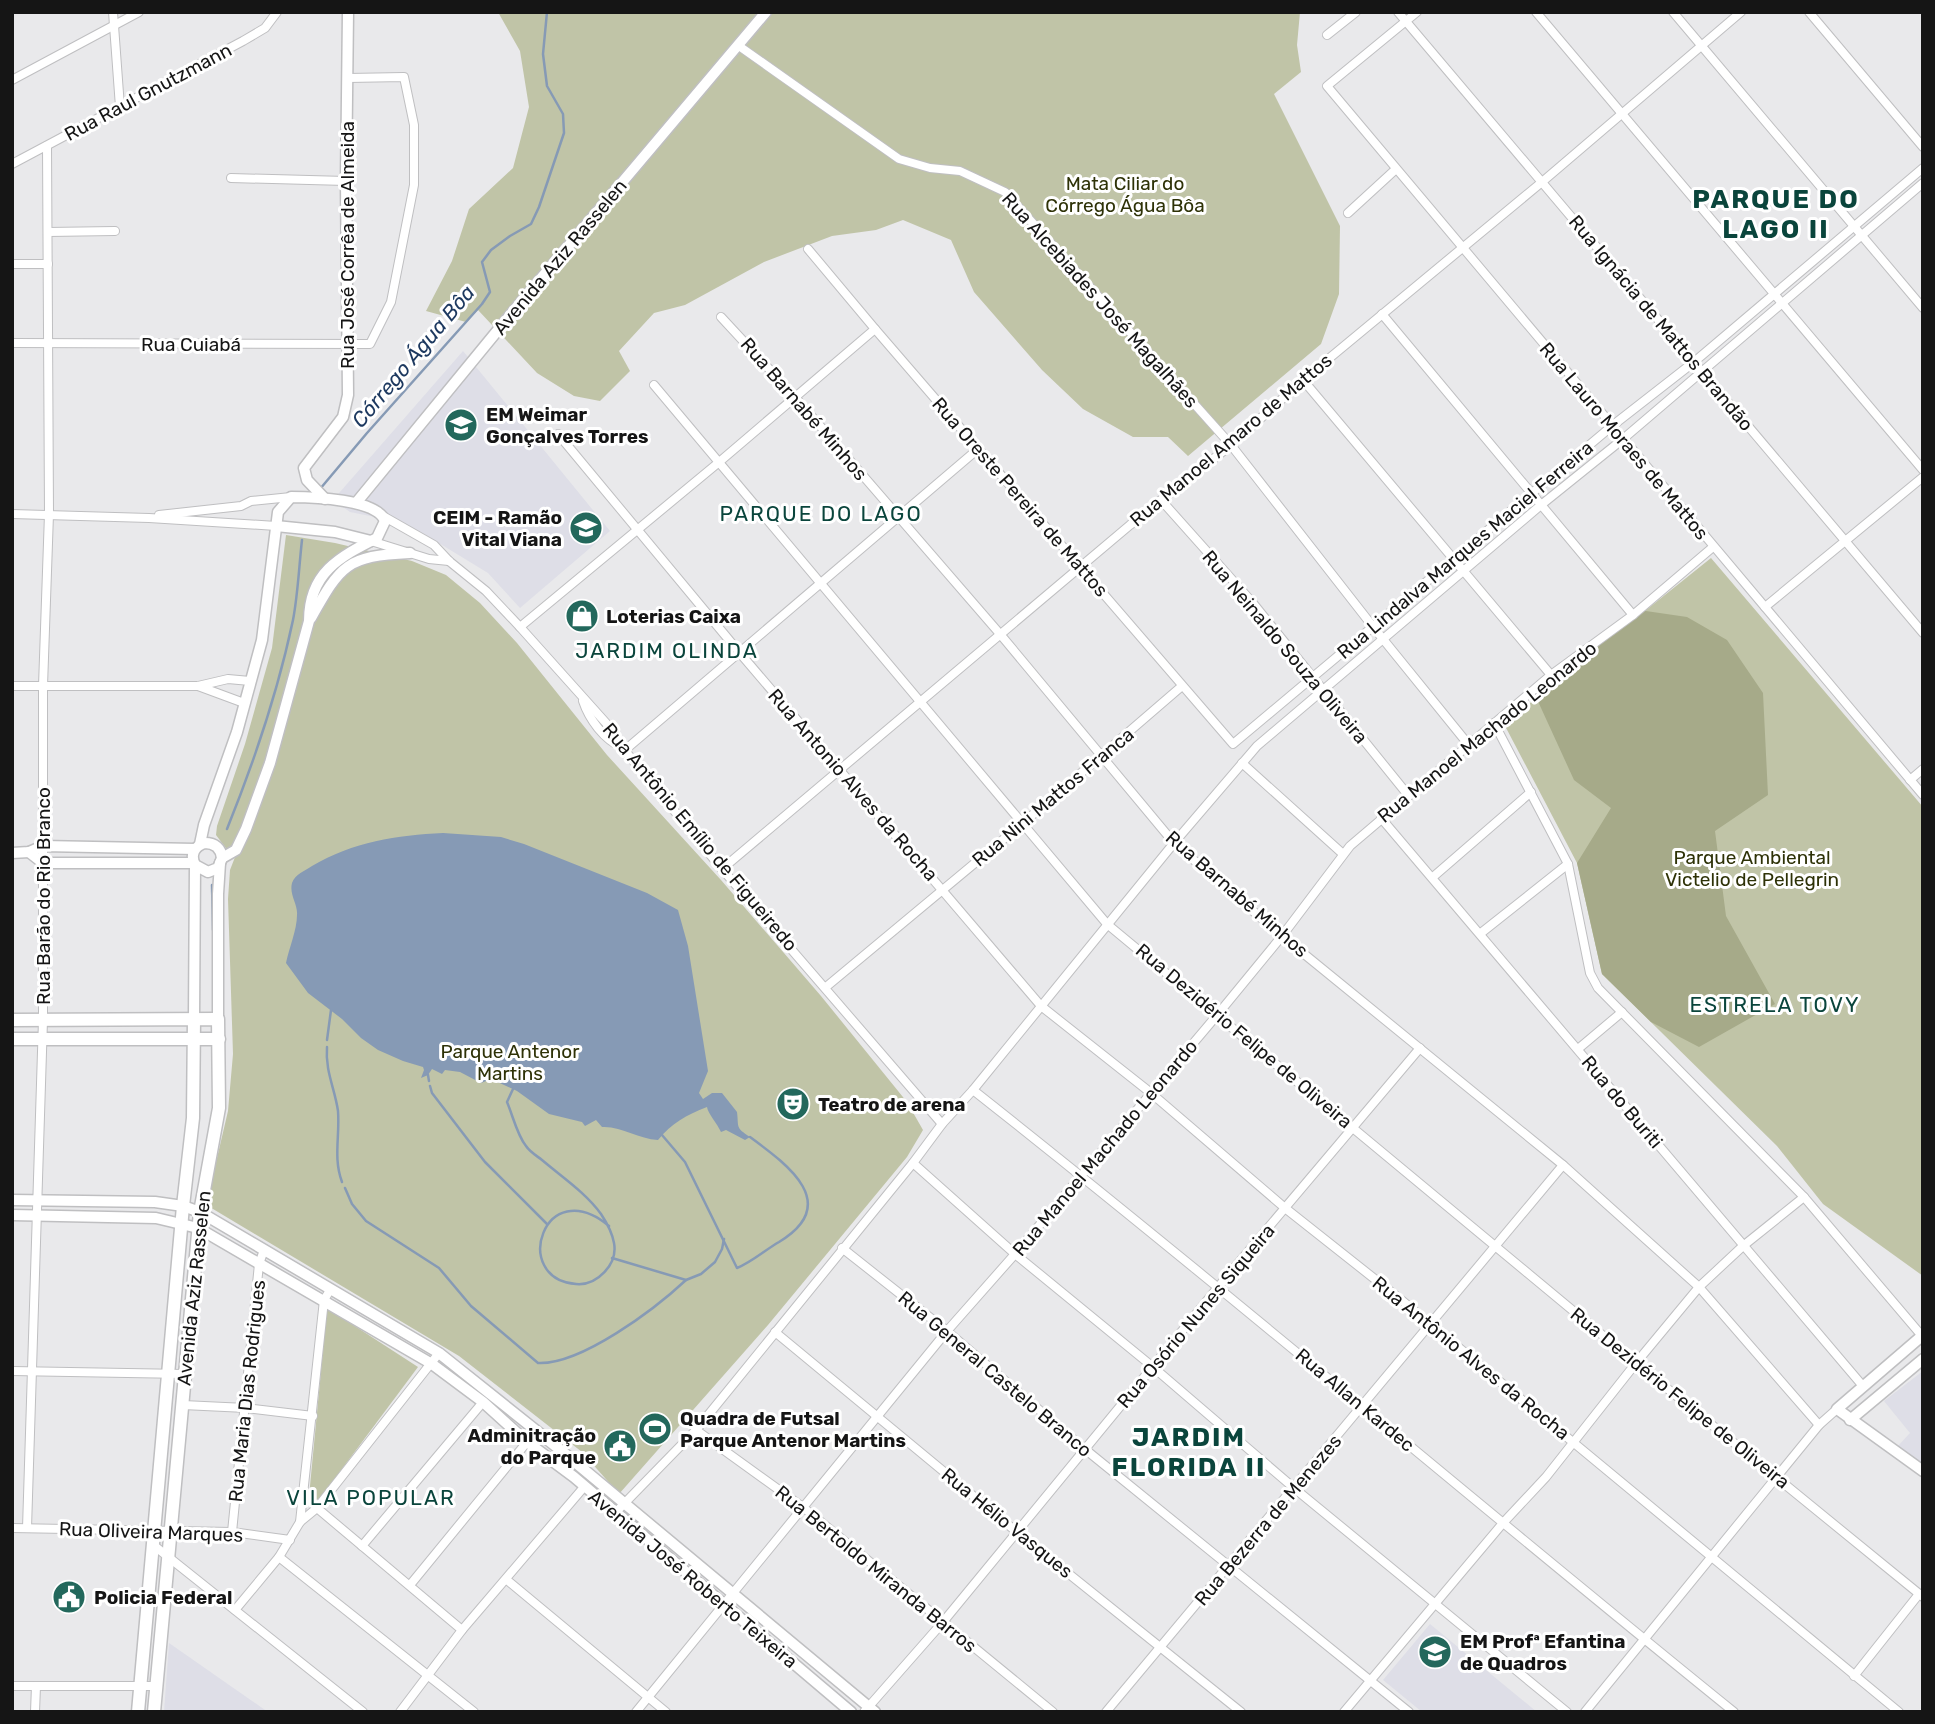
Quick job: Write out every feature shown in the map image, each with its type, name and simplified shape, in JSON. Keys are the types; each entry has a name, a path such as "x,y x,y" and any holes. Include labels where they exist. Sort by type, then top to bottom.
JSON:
{"main road":[{"name":"Avenida Aziz Rasselen","path":"154,1712 168,1556 162,1530 181,1223 193,1118 194,1019"},
{"path":"12,1020 218,1019"},
{"name":"Avenida Aziz Rasselen","path":"138,1712 152,1544 162,1530 183,1405 198,1228 219,1108 218,1019"},
{"path":"12,1039 219,1039"}],"street":[{"path":"113,12 120,107"},
{"path":"12,80 139,12"},
{"name":"Rua Raul Gnutzmann","path":"12,164 265,28 277,12"},
{"name":"Rua José Corrêa de Almeida","path":"326,500 307,480 304,468 343,417 348,395 348,12"},
{"name":"Avenida Aziz Rasselen","path":"356,503 516,308 766,12"},
{"path":"1327,35 1356,12"},
{"name":"Rua Ignácia de Mattos Brandão","path":"1398,12 1923,633"},
{"path":"1406,21 1417,12"},
{"path":"1535,12 1923,470"},
{"path":"1673,12 1923,308"},
{"name":"Rua Manoel Amaro de Mattos","path":"722,869 1080,567 1230,445 1303,380 1542,182 1741,12"},
{"path":"1809,12 1923,147"},
{"name":"Rua Lauro Moraes de Mattos","path":"1406,21 1327,86 1923,795"},
{"name":"Rua Alcebiades José Magalhães","path":"739,46 899,159 930,168 960,171 1005,192 1230,445 1468,744"},
{"name":"Rua Cuiabá","path":"12,343 370,344 391,302 414,186 414,125 404,77 348,78"},
{"name":"Rua Barão do Rio Branco","path":"27,1528 43,1020 43,686 49,514 47,146"},
{"name":"Rua Lindalva Marques Maciel Ferreira","path":"1233,744 1455,560 1531,493 1694,362 1923,168"},
{"path":"1348,213 1396,169"},
{"path":"231,178 346,181"},
{"name":"Rua Lindalva Marques Maciel Ferreira","path":"615,1513 696,1430 942,1124 974,1090 1107,924 1257,746 1923,183"},
{"path":"48,232 115,231"},
{"name":"Rua Oreste Pereira de Mattos","path":"808,249 1233,744"},
{"path":"12,264 48,264"},
{"path":"1382,314 1633,615"},
{"name":"Rua Barnabé Minhos","path":"721,317 795,397 1000,634 1174,843 1282,936 1563,1165 1699,1287 1819,1425"},
{"path":"520,626 875,329"},
{"path":"1303,380 1550,675"},
{"name":"Rua Dezidério Felipe de Oliveira","path":"654,384 1107,924 1921,1596"},
{"name":"Rua Antonio Alves da Rocha","path":"558,434 738,652 1041,1006"},
{"path":"624,749 978,449"},
{"path":"1765,607 1923,477"},
{"path":"197,846 223,774 262,640 278,512 291,497"},
{"name":"Rua Antônio Emílio de Figueiredo","path":"149,518 173,512 242,506 251,501 291,497 326,500 356,503 434,545 486,591 520,626 606,723 722,869 942,1124"},
{"name":"Rua Neinaldo Souza Oliveira","path":"1161,500 1252,602 1408,795"},
{"name":"Rua Antônio Emílio de Figueiredo","path":"12,514 149,518 296,527 335,532 429,559 449,561"},
{"path":"221,861 236,850 270,763 318,582 339,558 381,534 385,521 383,516"},
{"name":"Rua Manoel Machado Leonardo","path":"636,1712 947,1331 1218,1014 1282,936 1343,854 1381,818 1550,675 1633,615 1713,547"},
{"path":"309,621 335,577 348,566 361,559 410,553"},
{"path":"12,686 198,686 228,679 250,681"},
{"path":"226,698 228,679"},
{"path":"198,686 244,703"},
{"name":"Rua Nini Mattos Franca","path":"826,987 1182,686"},
{"path":"1494,723 1568,864 1590,973 1598,988 1804,1197 1922,1336 1862,1385 1819,1425 1585,1712"},
{"path":"1242,762 1343,854"},
{"path":"1910,780 1923,769"},
{"path":"1433,877 1531,792"},
{"name":"Rua do Buriti","path":"1381,818 1862,1385"},
{"path":"12,853 29,852 43,846 197,846 210,843 222,853 218,868 208,872 195,864 43,863 29,852"},
{"name":"Avenida Aziz Rasselen","path":"194,1019 193,856 197,846"},
{"path":"60,847 61,862"},
{"name":"Avenida Aziz Rasselen","path":"218,1019 218,894 221,861"},
{"path":"1481,933 1568,864"},
{"name":"Rua Antônio Alves da Rocha","path":"1041,1006 1151,1093 1285,1208 1575,1443 1899,1712"},
{"path":"1578,1049 1622,1013"},
{"name":"Rua Osório Nunes Siqueira","path":"869,1710 1219,1286 1420,1048"},
{"name":"Rua Allan Kardec","path":"974,1090 1219,1286 1734,1712"},
{"path":"913,1163 1015,1254 1567,1712"},
{"name":"Rua Bezerra de Menezes","path":"1106,1712 1563,1165"},
{"path":"1344,1712 1434,1602 1546,1478 1699,1287 1743,1246 1804,1197"},
{"name":"Avenida José Roberto Teixeira","path":"12,1200 155,1202 183,1206 200,1212 264,1250 432,1364 483,1402 527,1442 851,1712"},
{"name":"Avenida José Roberto Teixeira","path":"12,1216 156,1218 198,1228 259,1264 327,1295 439,1353 732,1593 869,1710"},
{"name":"Rua General Castelo Branco","path":"842,1248 947,1331 1086,1450 1409,1712"},
{"name":"Rua Maria Dias Rodrigues","path":"232,1532 259,1264 264,1250"},
{"path":"300,1522 327,1295"},
{"name":"Rua Hélio Vasques","path":"775,1332 1241,1712"},
{"path":"235,1610 279,1557 300,1522 317,1508 439,1353"},
{"path":"1850,1420 1923,1359"},
{"path":"12,1371 185,1374"},
{"path":"362,1546 483,1402"},
{"path":"183,1405 246,1408 313,1416"},
{"path":"1837,1409 1923,1471"},
{"name":"Rua Bertoldo Miranda Barros","path":"696,1430 804,1508 1053,1712"},
{"path":"410,1585 527,1442"},
{"path":"400,1712 462,1630 592,1478"},
{"path":"317,1508 462,1630"},
{"name":"Rua Oliveira Marques","path":"12,1528 232,1532 290,1540"},
{"path":"152,1544 363,1712"},
{"path":"279,1557 474,1712"},
{"path":"507,1580 666,1712"},
{"path":"1854,1676 1921,1596"},
{"path":"12,1686 156,1686"},
{"path":"35,1712 36,1686"}],"shaded area":[{"name":"EM Weimar Gonçalves Torres","path":"463,351 610,531 520,608 488,573 424,534 385,519 350,512 333,500"},
{"path":"1923,1371 1923,1464 1898,1446 1910,1433 1884,1401"},
{"name":"EM Profª Efantina de Quadros","path":"1430,1624 1537,1712 1422,1712 1383,1680"},
{"path":"169,1643 268,1712 164,1712"}],"green space":[{"name":"Mata Ciliar do Córrego Água Bôa","path":"498,12 1300,12 1297,45 1301,72 1274,94 1340,226 1339,294 1321,344 1188,456 1168,437 1133,437 1083,409 1042,370 974,292 951,240 903,220 876,230 832,236 764,262 685,305 654,313 619,351 630,371 600,401 574,396 537,373 478,310 466,322 426,311 452,261 469,209 513,168 529,107 520,51"},
{"name":"Parque Antenor Martins","path":"286,535 412,561 446,575 480,603 517,643 607,755 721,880 821,996 907,1102 923,1130 907,1157 768,1325 619,1494 582,1452 459,1356 208,1206 228,1111 233,1054 228,899 230,870 237,852 236,846 231,846 228,851 216,835 217,826 245,744 272,648"},
{"name":"Parque Ambiental Victelio de Pellegrin","path":"1711,558 1923,807 1923,1276 1823,1204 1777,1146 1602,974 1577,863 1504,724"},
{"path":"1639,610 1687,617 1727,640 1763,693 1768,795 1715,831 1726,916 1775,1004 1699,1047 1651,1022 1602,974 1577,863 1611,808 1574,780 1536,697"},
{"path":"327,1308 418,1367 321,1497 316,1500 310,1494 310,1486"}],"water":[{"path":"443,833 501,837 524,844 647,893 678,910 688,946 708,1071 699,1093 703,1099 712,1093 722,1093 737,1112 740,1129 750,1137 745,1140 726,1130 721,1132 707,1107 680,1120 658,1140 616,1128 602,1127 596,1120 585,1126 582,1122 549,1114 517,1091 491,1079 481,1083 460,1072 445,1070 442,1074 432,1069 428,1075 421,1078 423,1067 378,1050 308,993 286,963 297,921 291,887 295,877 328,858 359,846 392,838"}],"waterway":[{"name":"Córrego Água Bôa","path":"320,489 482,304 490,292 482,262 491,250 531,224 564,133 563,114 547,86 543,54 547,12"},
{"name":"Córrego Água Bôa","path":"227,829 256,752 287,647 295,610 302,540"},
{"name":"Córrego Água Bôa","path":"212,885 213,930"},
{"path":"327,1040 331,1010"},
{"path":"327,1047 329,1072 338,1111 337,1156 342,1182"},
{"path":"428,1075 429,1081"},
{"path":"430,1086 432,1093 485,1162 547,1224"},
{"path":"513,1089 507,1102 523,1142 595,1206 601,1214 607,1224 609,1228 611,1231 614,1243 613,1259 609,1266 598,1277 584,1284 556,1278 544,1265 540,1249 543,1233 553,1219 567,1212 586,1213 609,1226"},
{"path":"662,1135 685,1162 737,1268 797,1228 806,1213 808,1199 792,1173 750,1137"},
{"path":"345,1188 352,1204 366,1221 439,1268 471,1306 538,1363 575,1355 596,1345 637,1320 686,1280"},
{"path":"612,1258 686,1280 701,1274 715,1262 724,1239"}],"place":[{"name":"EM Weimar Gonçalves Torres","path":"461,425"},
{"name":"CEIM - Ramão Vital Viana","path":"586,528"},
{"name":"Loterias Caixa","path":"582,616"},
{"name":"Teatro de arena","path":"793,1104"},
{"name":"Quadra de Futsal Parque Antenor Martins","path":"655,1429"},
{"name":"Adminitração do Parque","path":"620,1446"},
{"name":"Policia Federal","path":"69,1597"},
{"name":"EM Profª Efantina de Quadros","path":"1435,1652"}],"district":[{"name":"PARQUE DO LAGO II","path":"1776,214"},
{"name":"PARQUE DO LAGO","path":"821,513"},
{"name":"JARDIM OLINDA","path":"667,650"},
{"name":"ESTRELA TOVY","path":"1775,1004"},
{"name":"JARDIM FLORIDA II","path":"1189,1452"},
{"name":"VILA POPULAR","path":"371,1497"}]}
